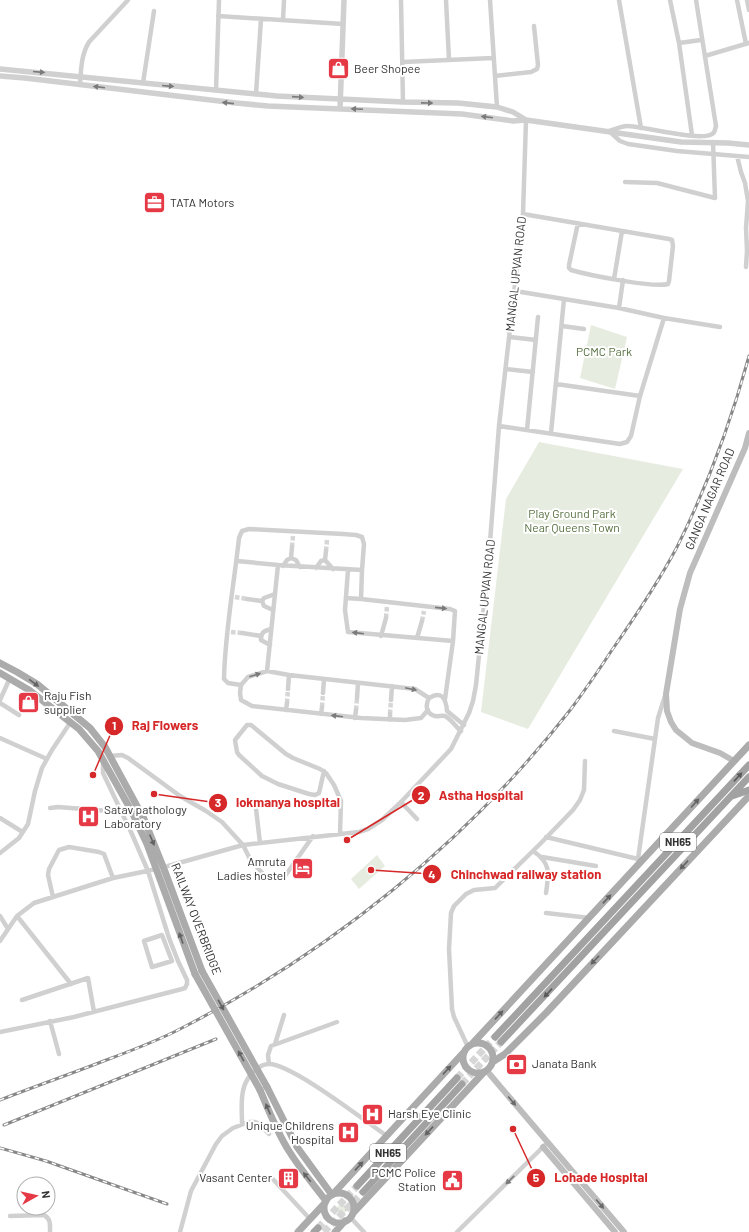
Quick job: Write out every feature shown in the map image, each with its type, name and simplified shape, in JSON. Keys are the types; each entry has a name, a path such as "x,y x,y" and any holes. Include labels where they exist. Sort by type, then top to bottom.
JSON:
{"highway":[{"name":"NH65","path":"495,1037 749,765"},
{"name":"NH65","path":"502,1042 749,778"},
{"path":"731,797 749,790"},
{"name":"NH65","path":"362,1192 422,1122 460,1081"},
{"name":"NH65","path":"357,1186 422,1122"}],"main road":[{"name":"GANGA NAGAR ROAD","path":"734,760 720,753 692,743 676,730 667,711 666,694 680,609 685,588 745,448 749,433"},
{"name":"RAILWAY OVERBRIDGE","path":"0,663 37,684 90,728 110,756 139,808 148,830 198,973 267,1087 297,1147 329,1198"},
{"name":"RAILWAY OVERBRIDGE","path":"0,673 29,690 70,722 93,744 132,812 198,973 260,1090 279,1133 301,1169 329,1198"},
{"path":"298,1232 468,1047 590,918 639,861 749,745"},
{"path":"335,1232 491,1067 494,1061 505,1054 544,1015 749,796"},
{"path":"468,1047 482,1043 490,1047 493,1052 494,1061"},
{"path":"468,1047 463,1061 467,1069 475,1073 486,1072"},
{"path":"486,1072 615,1232"},
{"path":"545,1144 624,1232"},
{"path":"329,1198 341,1193 349,1197 353,1204 349,1217"},
{"path":"329,1198 325,1211 329,1218 337,1222 349,1217"}],"street":[{"path":"80,85 82,56 89,42 128,0"},
{"path":"216,90 219,0"},
{"path":"283,20 284,0"},
{"path":"340,109 344,0"},
{"path":"401,0 403,102"},
{"path":"446,0 449,60"},
{"path":"490,0 497,107"},
{"path":"619,0 641,128"},
{"path":"670,0 679,43 692,135"},
{"path":"609,132 626,125 692,135 712,135 715,132 716,126 701,40 696,0"},
{"path":"705,56 748,44 737,0"},
{"path":"747,0 749,10"},
{"path":"143,83 154,11"},
{"path":"218,16 343,24"},
{"path":"256,94 261,19"},
{"path":"495,76 531,72 537,69 538,65 534,26"},
{"path":"679,43 701,40"},
{"path":"403,62 493,58"},
{"path":"0,69 256,94 403,102 458,103 497,107 513,112 526,120"},
{"path":"0,76 236,103 462,114 513,121 526,120 682,142 714,142 749,145"},
{"name":"MANGAL UPVAN ROAD","path":"168,866 243,845 359,832 368,829 382,820 401,802 446,755 451,749 464,725 473,701 476,685 500,426 523,214 526,120"},
{"path":"609,132 620,141 628,144 677,152 749,157"},
{"path":"625,182 657,183 715,198 714,142"},
{"path":"737,156 745,183 748,201 746,268"},
{"path":"523,214 670,238 673,243 668,284 660,286 573,271 569,268 578,224"},
{"path":"614,278 622,230"},
{"path":"619,308 624,280"},
{"path":"515,291 619,308 664,318 720,327"},
{"path":"551,433 564,299"},
{"path":"527,430 538,317"},
{"path":"500,426 620,444 627,442 631,436 640,396 664,318"},
{"path":"562,326 584,329"},
{"path":"510,337 536,340"},
{"path":"506,369 533,372"},
{"path":"556,384 640,396"},
{"path":"241,685 228,683 224,679 239,538 242,531 249,529 293,534 327,533 356,535 362,538 364,544 361,599"},
{"path":"327,533 327,540"},
{"path":"291,558 292,547"},
{"path":"326,551 326,560 333,569"},
{"path":"267,671 273,610 280,566 291,558"},
{"path":"291,558 296,560 300,567"},
{"path":"316,568 321,561 326,560"},
{"path":"237,561 280,566 362,570"},
{"path":"348,570 345,610 348,632 453,641"},
{"path":"262,602 264,598 275,594"},
{"path":"346,598 424,609 450,609 455,611 453,641 445,699 448,711 464,725"},
{"path":"247,599 262,602 264,606 273,610"},
{"path":"381,636 386,618"},
{"path":"417,638 421,629 422,621"},
{"path":"385,626 388,636"},
{"path":"261,636 266,630 271,629"},
{"path":"421,629 424,639"},
{"path":"242,633 261,636"},
{"path":"261,636 261,640 270,645"},
{"path":"428,710 421,718 405,720 355,718 252,706 242,700 240,693 241,685 248,677 267,671 358,683 415,688 429,698"},
{"path":"288,689 289,675"},
{"path":"10,678 0,702 20,715"},
{"path":"323,693 324,679"},
{"path":"357,698 358,683"},
{"path":"391,700 392,686"},
{"path":"546,838 639,861 658,718 666,694"},
{"path":"429,698 436,695 445,699"},
{"path":"429,698 427,705 431,714 446,717 461,731"},
{"path":"286,710 287,703"},
{"path":"321,714 322,707"},
{"path":"355,718 356,710"},
{"path":"390,714 390,720"},
{"path":"0,853 19,838 28,824 34,791 42,768 70,722"},
{"path":"324,771 319,793 315,795 278,784 262,776 239,755 235,740 247,725 251,724 286,754 324,771 332,782 341,801 340,834"},
{"path":"614,731 655,740"},
{"path":"0,738 47,759"},
{"path":"110,756 117,754 128,758 180,796 218,819 243,845 250,859 263,874"},
{"path":"0,1032 94,1012 185,988 187,984 187,980 168,944 162,935 144,941 152,967 172,961 168,944 150,871 103,773 103,760"},
{"path":"468,1047 454,1017 451,1005 449,949 453,908 466,894 474,890 495,888 573,810 580,800 584,790 584,761"},
{"path":"255,800 260,843"},
{"path":"401,802 417,819"},
{"path":"50,808 58,807 122,812"},
{"path":"0,818 21,831"},
{"path":"283,879 313,836"},
{"path":"53,897 48,875 49,869 59,850 64,847 69,846 104,854 113,878"},
{"path":"533,851 542,857 596,866"},
{"path":"542,857 549,873 546,892"},
{"path":"0,941 17,916 34,903 113,878 150,871"},
{"path":"546,913 590,918"},
{"path":"0,916 8,929"},
{"path":"17,916 72,984"},
{"path":"22,1000 88,978 94,1012"},
{"path":"275,1044 284,1015"},
{"path":"50,1021 59,1054"},
{"path":"269,1064 269,1050 271,1046 337,1022"},
{"path":"242,1124 243,1094 246,1080 257,1069 269,1064 278,1065 328,1094 387,1136"},
{"path":"180,1232 192,1191 216,1144 227,1131 242,1124 255,1122 269,1134"},
{"path":"457,1232 545,1144"},
{"path":"272,1177 310,1219"},
{"path":"10,1216 44,1215 48,1217 50,1222 50,1232"},
{"path":"349,1217 364,1232"}],"green space":[{"name":"PCMC Park","path":"591,325 627,337 615,389 580,378"},
{"name":"Play Ground Park Near Queens Town","path":"539,442 683,469 528,729 481,712 506,499"},
{"path":"377,855 385,866 359,889 351,879"},
{"path":"340,1204 344,1204 346,1205 346,1213 340,1214 337,1211 337,1207"}],"tunnel":[{"path":"292,547 293,536"},
{"path":"326,551 327,540"},
{"path":"235,597 247,599"},
{"path":"386,618 387,606"},
{"path":"422,621 424,611"},
{"path":"231,632 242,633"},
{"path":"287,703 288,689"},
{"path":"322,707 323,693"},
{"path":"356,710 357,698"},
{"path":"390,714 391,700"},
{"path":"457,1078 495,1037"},
{"path":"462,1084 501,1042"},
{"path":"318,1228 357,1186"},
{"path":"324,1232 363,1192"}],"railway":[{"path":"0,1100 154,1041 236,999 290,965 342,929 393,890 441,848 487,804 530,758 571,709 646,600 662,574 688,524 718,454 749,356"},
{"path":"4,1125 216,1039"},
{"path":"0,1148 46,1161 167,1204"}],"place":[{"name":"Beer Shopee","path":"339,69"},
{"name":"TATA Motors","path":"155,203"},
{"name":"Raju Fish supplier","path":"29,703"},
{"name":"Raj Flowers","path":"93,775"},
{"name":"lokmanya hospital","path":"154,794"},
{"name":"Satav pathology Laboratory","path":"88,817"},
{"name":"Astha Hospital","path":"347,840"},
{"name":"Amruta Ladies hostel","path":"302,869"},
{"name":"Chinchwad railway station","path":"371,870"},
{"name":"Janata Bank","path":"517,1064"},
{"name":"Harsh Eye Clinic","path":"372,1114"},
{"name":"Lohade Hospital","path":"513,1129"},
{"name":"Unique Childrens Hospital","path":"349,1133"},
{"name":"Vasant Center","path":"288,1178"},
{"name":"PCMC Police Station","path":"452,1180"}]}
